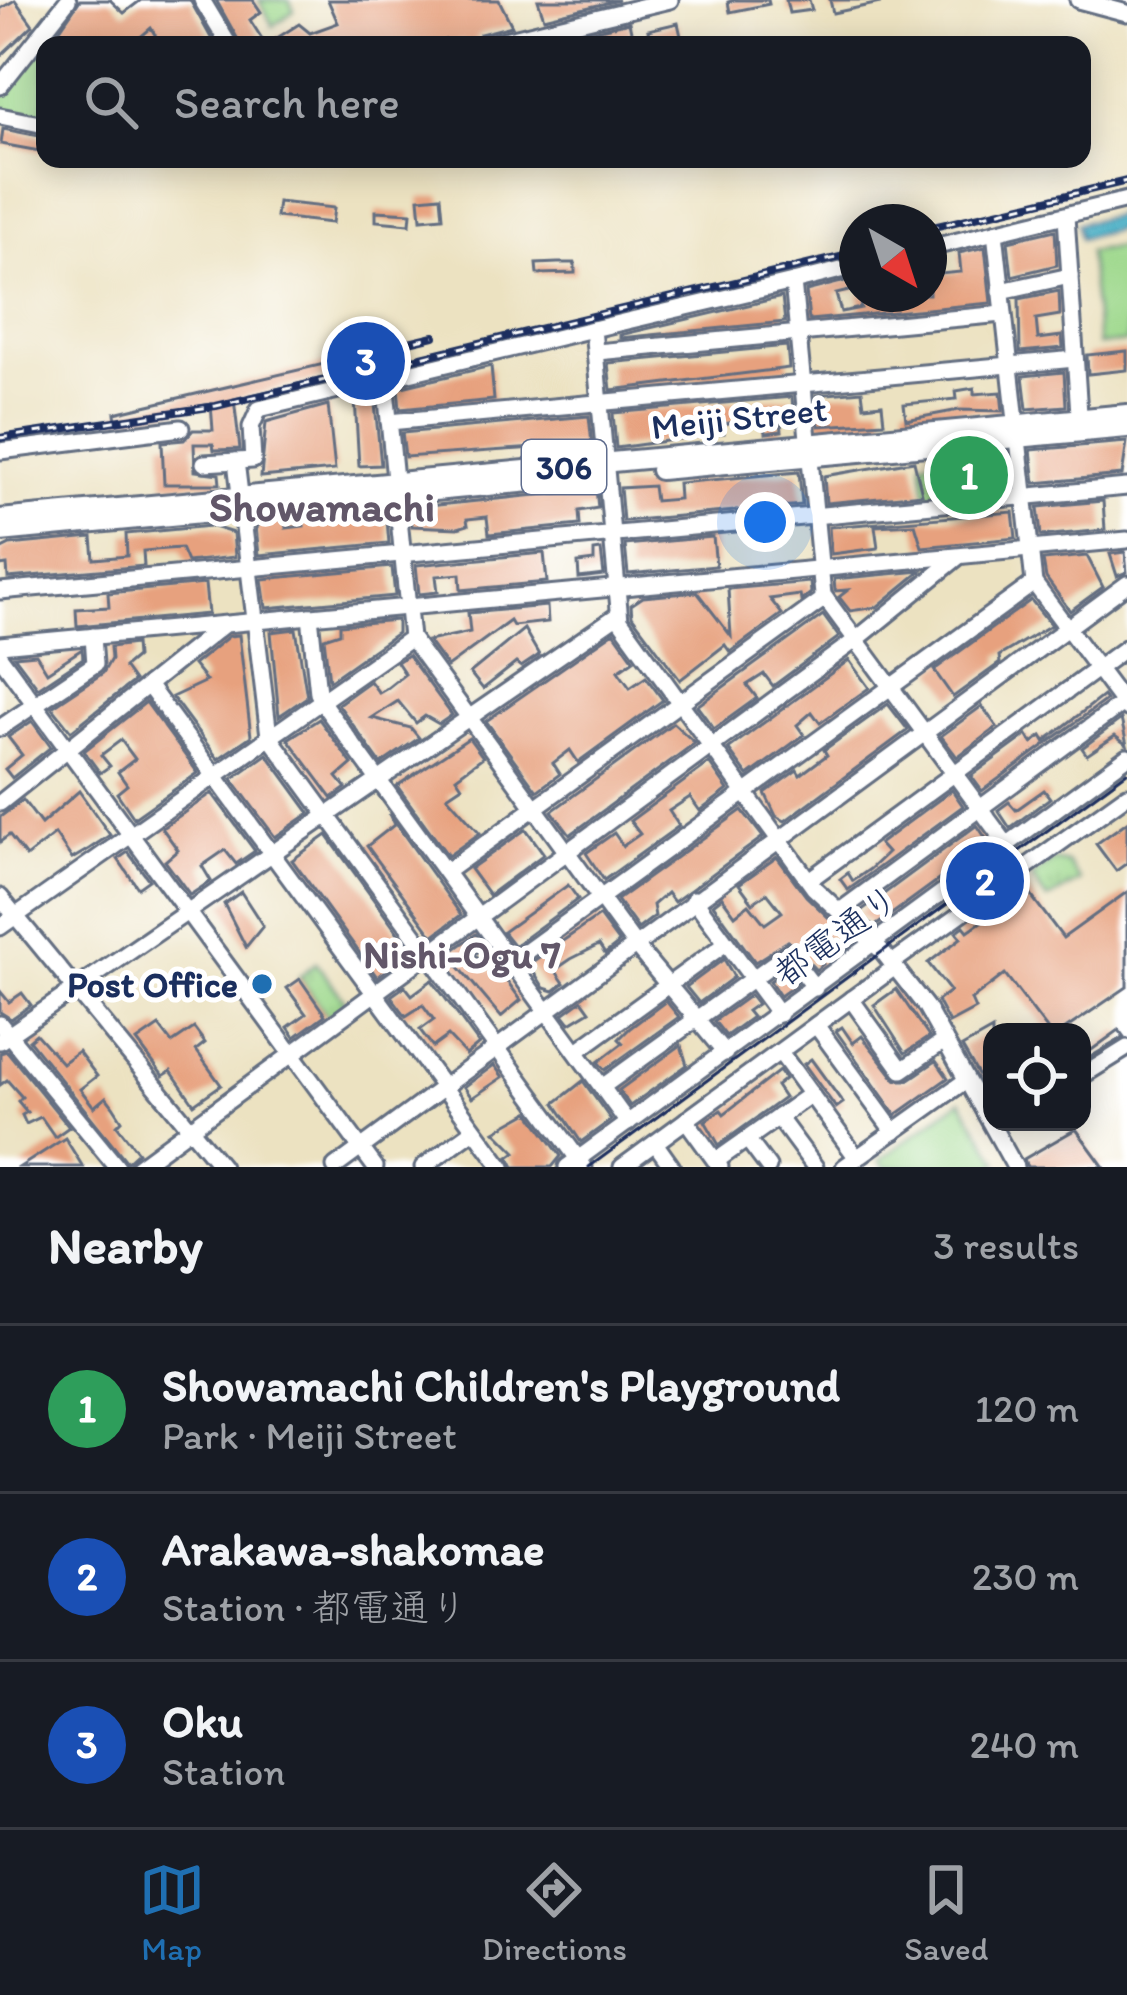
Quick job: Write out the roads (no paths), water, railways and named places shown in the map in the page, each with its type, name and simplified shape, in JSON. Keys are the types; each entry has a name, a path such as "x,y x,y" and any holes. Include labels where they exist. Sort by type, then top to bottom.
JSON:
{"main road":[{"name":"Meiji Street","path":"1080,425 1127,414"},
{"name":"Meiji Street","path":"0,532 395,488 1015,430 1080,425 1127,428"},
{"name":"Meiji Street","path":"0,519 240,504"}],"street":[{"path":"40,36 68,0"},
{"path":"202,0 224,36"},
{"path":"521,36 670,0"},
{"path":"1078,0 1127,13"},
{"path":"0,86 36,40"},
{"path":"0,116 36,123"},
{"path":"947,244 1127,200"},
{"path":"1066,216 1080,425"},
{"path":"840,911 1126,704 1034,583 995,232"},
{"path":"204,463 253,460 250,427 259,409 839,270"},
{"path":"1001,291 1070,276"},
{"path":"793,282 825,598 1007,845"},
{"path":"596,352 1004,314"},
{"path":"593,329 618,615 809,880 893,965 983,1104"},
{"path":"389,422 1075,359"},
{"path":"386,380 411,638 634,944 725,1053"},
{"path":"0,451 182,428"},
{"path":"236,461 269,736 577,1164"},
{"path":"0,591 1127,487"},
{"path":"0,645 1127,540"},
{"path":"137,1167 856,639 961,556"},
{"path":"512,962 1034,583"},
{"path":"335,1167 495,1044 1127,584"},
{"path":"446,872 825,598"},
{"path":"117,1167 3,1033 190,914 618,615"},
{"path":"310,616 321,700 628,1123"},
{"path":"0,803 224,624"},
{"path":"0,728 95,664 93,636"},
{"path":"0,927 411,638"},
{"path":"809,880 1127,647"},
{"path":"0,659 375,1167"},
{"path":"148,685 502,1167"},
{"name":"都電通り","path":"577,1164 1127,757"},
{"name":"都電通り","path":"623,1167 1127,795"},
{"path":"0,897 222,1167"},
{"path":"694,899 779,1014"},
{"path":"577,1051 726,943"},
{"path":"602,1087 788,953 814,988"},
{"path":"851,1000 902,1070 944,1041"},
{"path":"816,1025 894,1132"},
{"path":"1091,1070 1127,1048"},
{"path":"780,1052 811,1094 850,1162 965,1081"},
{"path":"686,1120 718,1164 811,1094"},
{"path":"778,1117 815,1167"},
{"path":"423,1167 474,1130"},
{"path":"1003,1131 1015,1167"},
{"path":"747,1139 768,1167"},
{"path":"655,1143 672,1167"}],"water":[{"path":"1120,214 1123,228 1080,239 1077,224"}],"tram line":[{"path":"589,1167 1127,772"}],"railway":[{"path":"947,224 1127,181"},
{"path":"0,438 216,406 839,257"},
{"path":"346,357 434,336"}],"place":[{"name":"Oku","path":"366,361"},
{"name":"Showamachi Children's Playground","path":"969,475"},
{"name":"Arakawa-shakomae","path":"985,881"},
{"name":"Post Office","path":"262,984"}],"district":[{"name":"Showamachi","path":"322,506"},
{"name":"Nishi-Ogu 7","path":"462,954"}]}
